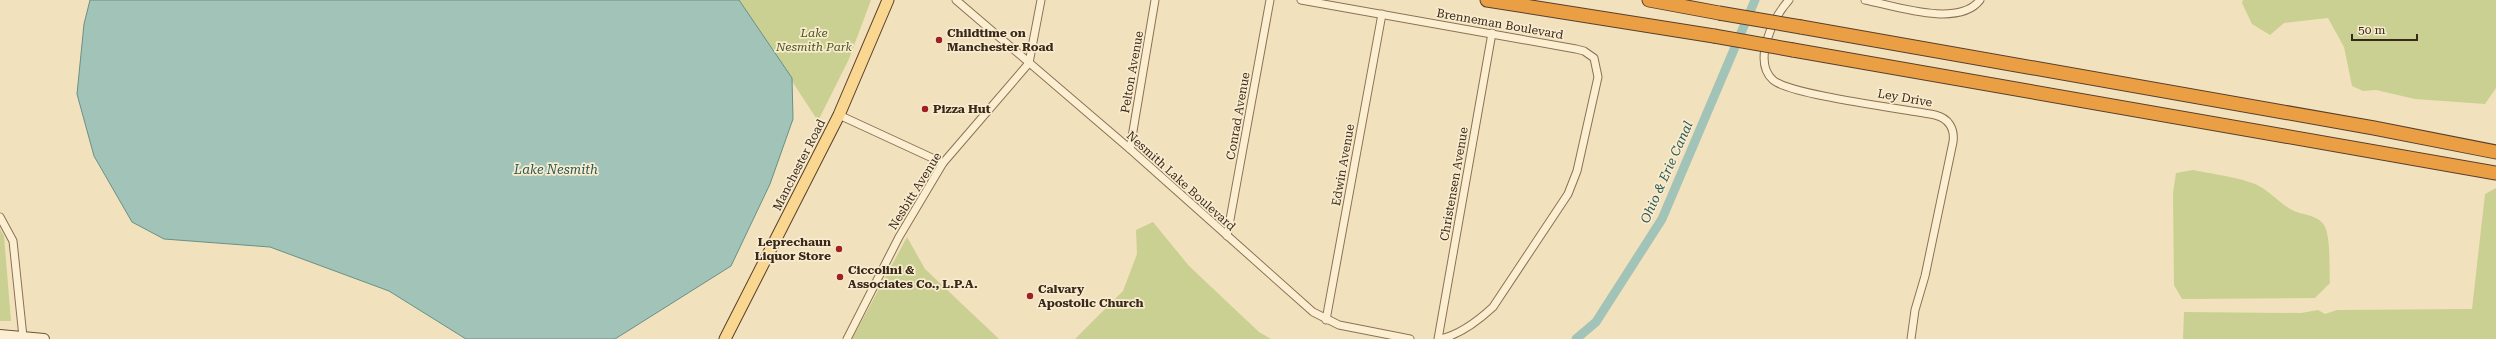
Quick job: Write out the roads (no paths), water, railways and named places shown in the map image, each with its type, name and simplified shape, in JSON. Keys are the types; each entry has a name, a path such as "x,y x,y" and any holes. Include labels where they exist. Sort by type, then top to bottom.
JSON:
{"highway":[{"path":"1487,0 1714,36 2496,173"},
{"path":"1649,0 2374,128 2496,152"}],"main road":[{"name":"Manchester Road","path":"725,339 839,115 888,0"}],"street":[{"name":"Nesmith Lake Boulevard","path":"956,0 1130,149 1313,312 1326,320 1339,325 1410,339"},
{"name":"Nesbitt Avenue","path":"847,339 899,237 943,164 1029,63 1041,0"},
{"name":"Pelton Avenue","path":"1130,149 1155,0"},
{"name":"Conrad Avenue","path":"1227,236 1270,0"},
{"name":"Brenneman Boulevard","path":"1301,0 1576,49 1584,51 1594,58 1598,77 1579,165 1568,194 1493,307 1479,319 1449,336 1439,339"},
{"name":"Ley Drive","path":"1789,0 1775,24 1764,53 1765,69 1774,81 1783,86 1812,93 1935,114 1946,120 1952,128 1953,142 1925,276 1915,310 1911,339"},
{"path":"1865,0 1926,12 1955,14 1971,9 1980,0"},
{"name":"Edwin Avenue","path":"1326,320 1382,14"},
{"name":"Christensen Avenue","path":"1439,339 1492,33"},
{"path":"839,115 943,164"},
{"path":"0,217 13,241 23,337"},
{"path":"0,335 44,339"}],"water":[{"name":"Lake Nesmith","path":"90,0 739,0 792,78 793,119 770,184 731,266 615,339 466,339 389,291 270,247 164,239 132,222 94,156 77,94 84,24"}],"waterway":[{"name":"Ohio & Erie Canal","path":"1576,339 1596,322 1662,219 1755,0"}],"place":[{"name":"Childtime on Manchester Road","path":"939,40"},
{"name":"Pizza Hut","path":"925,109"},
{"name":"Leprechaun Liquor Store","path":"839,249"},
{"name":"Ciccolini & Associates Co., L.P.A.","path":"840,277"},
{"name":"Calvary Apostolic Church","path":"1030,296"}],"park label":[{"name":"Lake Nesmith Park","path":"814,40"}]}
